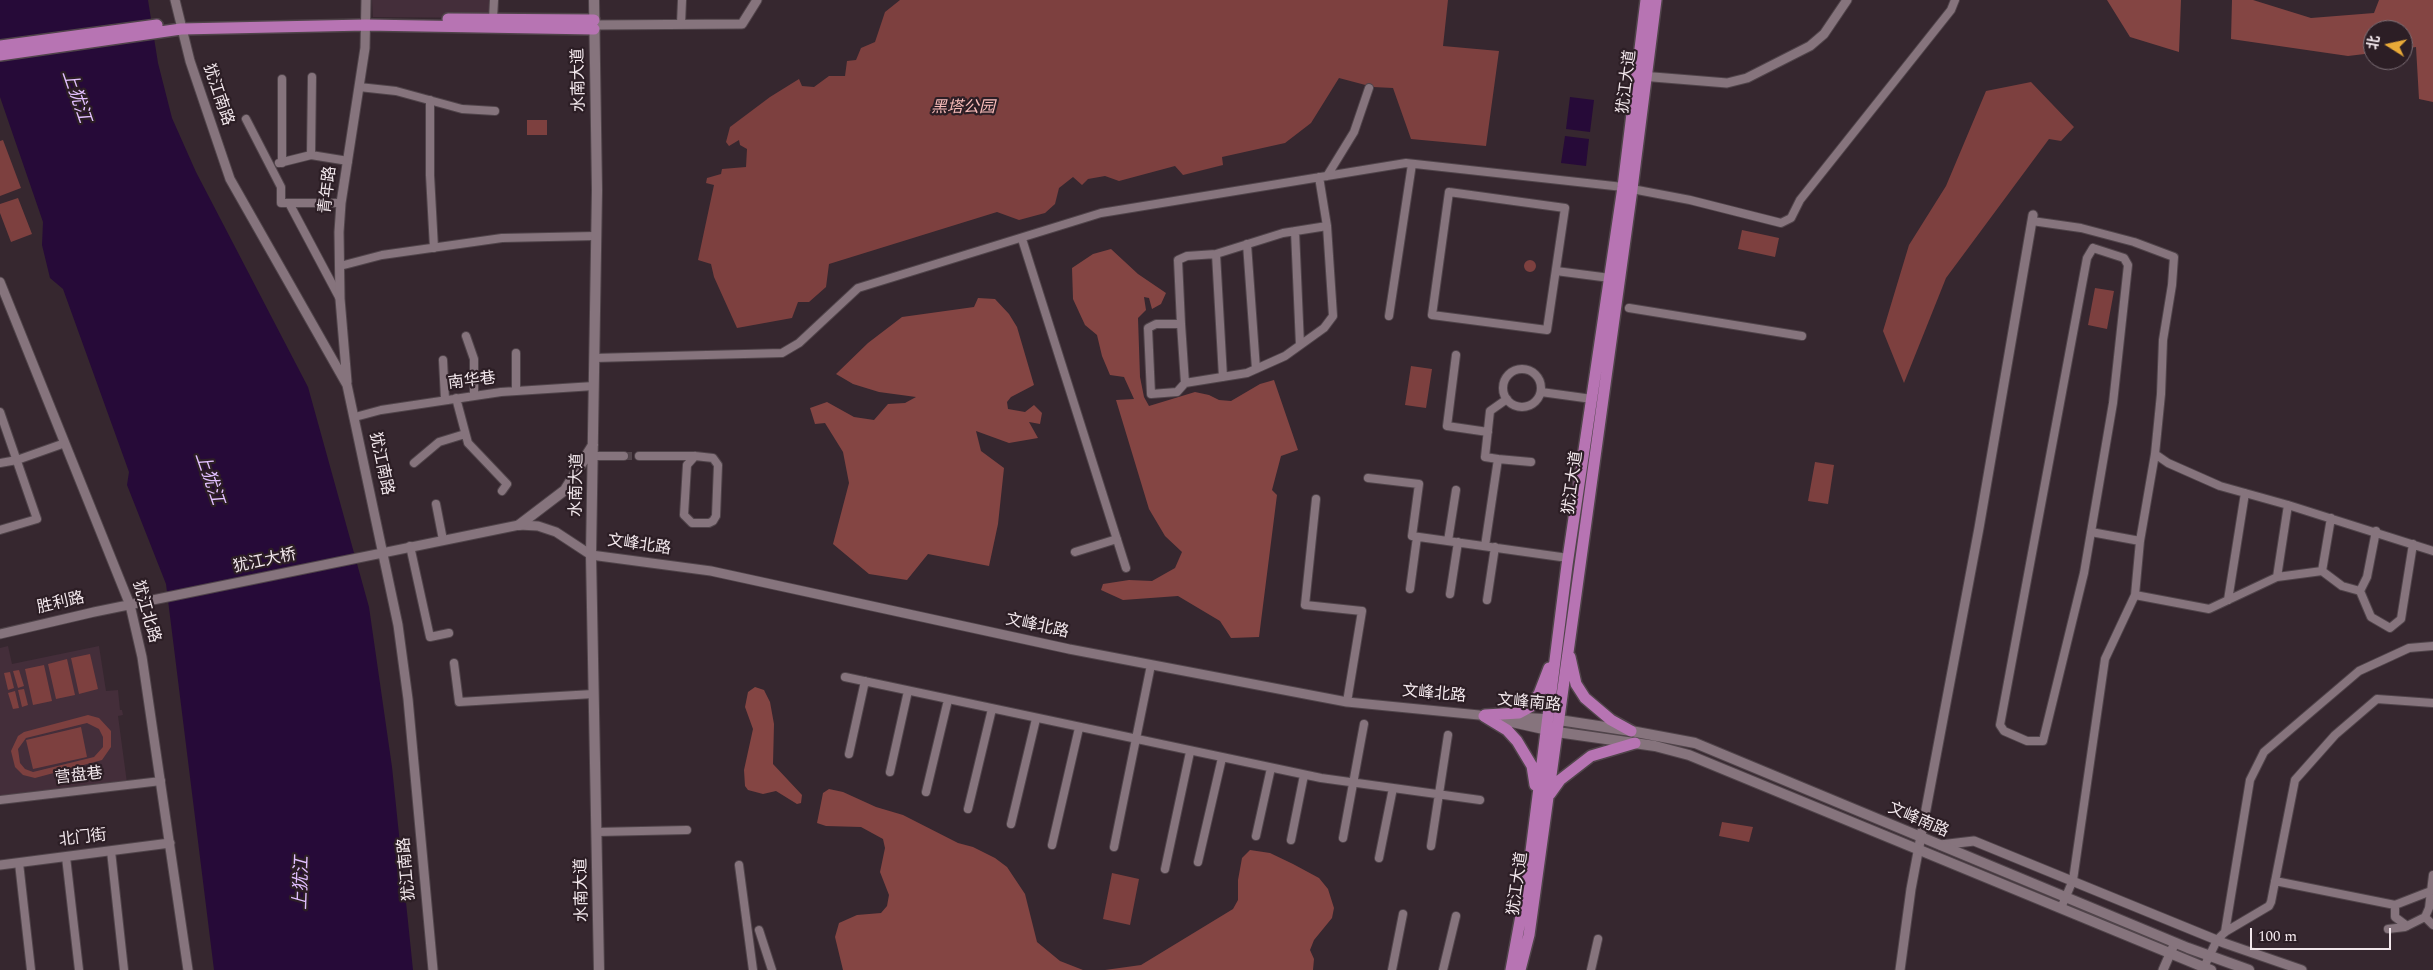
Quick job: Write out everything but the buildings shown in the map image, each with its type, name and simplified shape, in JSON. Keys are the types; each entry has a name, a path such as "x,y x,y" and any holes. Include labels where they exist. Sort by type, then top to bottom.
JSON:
{"main road":[{"name":"水南大道","path":"594,0 597,190 591,555 599,970"},
{"name":"犹江大道","path":"1511,970 1519,934 1542,797 1628,188 1646,0"},
{"name":"犹江大道","path":"1640,76 1656,0"},
{"path":"0,46 178,26 493,19 594,25"},
{"path":"366,22 594,25"},
{"path":"0,55 178,26"},
{"name":"犹江大道","path":"1563,645 1568,558 1610,278 1628,188"},
{"path":"519,525 565,490 594,444"},
{"path":"1482,715 1519,713 1530,707 1563,645"},
{"path":"1563,645 1576,684 1585,698 1611,720 1631,731"},
{"path":"1482,715 1507,730 1517,741 1532,766 1542,797 1591,756 1636,743"},
{"name":"文峰南路","path":"1482,715 1552,725 1631,731 1695,743 2175,943 2249,970"},
{"name":"文峰南路","path":"1552,725 1688,755 1723,768 1919,851 2208,969"},
{"name":"犹江大道","path":"1520,970 1528,935 1542,797"}],"street":[{"name":"犹江南路","path":"175,0 178,26 230,179 348,385 398,625 408,699 433,970"},
{"name":"青年路","path":"348,385 340,299 341,203 359,88 366,22 366,0"},
{"path":"493,19 494,0"},
{"path":"681,24 682,0"},
{"path":"594,25 742,24 757,0"},
{"path":"1640,76 1727,83 1748,78 1810,46 1824,34 1847,0"},
{"path":"594,358 782,353 799,343 858,288 1022,239 1101,213 1323,176 1412,164 1628,188 1690,200 1781,223 1791,218 1800,200 1951,10 1955,0"},
{"path":"311,155 312,77"},
{"path":"282,79 282,163"},
{"path":"359,88 396,91 462,109 495,110"},
{"path":"1181,324 1156,324 1148,328 1151,394 1177,392 1185,383 1247,373 1285,356 1324,328 1333,316 1323,176 1354,132 1369,88"},
{"path":"430,100 430,174 434,248"},
{"path":"246,119 280,187 280,203 341,203"},
{"path":"270,166 311,155 348,161"},
{"path":"1389,316 1412,164"},
{"path":"1449,192 1565,208 1556,271 1547,330 1432,315 1449,192"},
{"path":"289,203 340,299"},
{"path":"1900,970 1919,851 1979,528 2033,218 2134,242 2174,257 2172,285 2163,340 2161,394 2155,454 2140,541 2135,595 2105,659 2073,880 2061,908"},
{"path":"1185,383 1178,260 1187,256 1216,254 1294,231 1327,226"},
{"path":"1294,231 1300,345"},
{"path":"340,266 382,255 502,238 596,236"},
{"path":"1022,239 1126,568"},
{"path":"1247,244 1256,369"},
{"path":"2093,248 2124,258 2128,265 2112,403 2091,532 2084,573 2044,742 2027,741 2004,731 2000,725 2087,258 2093,248"},
{"path":"1216,254 1222,377"},
{"path":"1556,271 1610,278"},
{"name":"犹江北路","path":"0,282 130,606 142,657 188,970"},
{"path":"1629,308 1802,336"},
{"path":"466,336 474,359 474,396"},
{"path":"516,353 516,391"},
{"path":"1456,355 1447,426 1488,432"},
{"path":"443,360 445,399"},
{"path":"1524,368 1535,373 1541,383 1541,392 1534,404 1524,407 1514,406 1507,400 1503,390 1504,380 1516,369 1524,368"},
{"name":"南华巷","path":"355,417 381,410 445,399 516,391 594,386"},
{"path":"1541,392 1592,399"},
{"path":"456,398 468,443 506,484 502,491"},
{"path":"1507,400 1490,411 1485,457 1530,462"},
{"path":"0,412 38,519 0,530"},
{"path":"414,463 439,442 465,434"},
{"path":"0,463 17,460 65,443"},
{"path":"2155,454 2168,463 2220,486 2331,518 2433,551"},
{"path":"594,456 624,456"},
{"path":"639,456 695,456 713,458 718,465 716,516 709,523 692,523 684,515 687,465 688,461 695,456"},
{"path":"1485,546 1498,459"},
{"path":"1368,478 1419,484 1412,536 1568,558"},
{"path":"1448,540 1456,490"},
{"path":"2228,600 2245,493"},
{"path":"1316,499 1305,605 1362,611 1347,702"},
{"path":"436,504 442,540"},
{"path":"2277,576 2288,505"},
{"path":"2322,571 2331,518"},
{"name":"犹江大桥","path":"130,606 410,546 519,525 538,526 556,532 591,555"},
{"path":"2091,532 2140,541"},
{"path":"2376,532 2367,577 2360,592 2370,617 2390,628 2401,619 2413,544"},
{"path":"1410,589 1417,537"},
{"path":"1076,552 1117,539"},
{"path":"1450,594 1458,542"},
{"path":"410,546 430,637 449,634"},
{"path":"1487,600 1495,547"},
{"name":"文峰北路","path":"591,555 711,571 897,613 1347,702 1482,715"},
{"path":"2135,595 2209,609 2277,576 2322,571 2342,586 2360,592"},
{"name":"胜利路","path":"0,634 130,606"},
{"path":"2225,932 2250,780 2264,752 2359,671 2409,648 2433,646"},
{"path":"454,663 459,702 593,694"},
{"path":"1114,846 1137,741 1151,664"},
{"path":"845,677 1137,741 1304,775 1480,800"},
{"path":"849,754 865,681"},
{"path":"890,772 908,691"},
{"path":"2208,969 2209,956 2217,940 2225,932 2269,906 2295,780 2335,735 2377,699 2433,703"},
{"path":"926,792 948,700"},
{"path":"968,809 992,709"},
{"path":"1011,824 1036,719"},
{"path":"1343,838 1364,724"},
{"path":"1052,845 1079,728"},
{"path":"1432,846 1448,735"},
{"path":"1165,869 1190,752"},
{"path":"1198,862 1222,758"},
{"path":"1256,836 1271,768"},
{"path":"1291,840 1304,775"},
{"name":"营盘巷","path":"0,800 160,780"},
{"path":"1379,858 1393,788"},
{"path":"597,832 687,830"},
{"path":"1937,845 1974,841 2217,940 2302,970"},
{"name":"北门街","path":"0,865 170,843"},
{"path":"111,851 124,970"},
{"path":"66,857 79,970"},
{"path":"19,863 31,970"},
{"path":"739,865 753,970"},
{"path":"2388,929 2407,926 2424,917 2429,908 2433,875"},
{"path":"2275,881 2396,905 2431,891"},
{"path":"2396,905 2395,916 2407,926"},
{"path":"1392,970 1403,914"},
{"path":"1443,970 1456,916"},
{"path":"2424,917 2433,925"},
{"path":"759,930 772,970"},
{"path":"1591,970 1598,939"},
{"path":"2163,970 2175,943"}],"shaded area":[{"path":"372,0 499,0 498,18 373,17"},
{"path":"2107,0 2181,0 2179,52 2130,37"},
{"path":"2232,0 2253,0 2311,18 2374,13 2379,0 2433,0 2433,102 2419,99 2416,47 2413,47 2413,20 2363,20 2363,54 2348,56 2231,39"},
{"path":"1111,249 1138,274 1166,293 1161,304 1152,309 1149,298 1144,297 1146,310 1138,318 1140,377 1144,397 1149,406 1195,392 1209,395 1219,400 1231,401 1260,384 1274,380 1298,450 1281,456 1272,490 1277,495 1259,637 1231,638 1220,621 1178,596 1123,600 1101,590 1103,584 1129,580 1152,581 1175,568 1182,552 1165,536 1149,509 1116,400 1134,399 1124,377 1110,375 1102,356 1097,335 1085,325 1073,299 1072,268 1093,254"},
{"path":"978,298 995,299 1009,314 1017,327 1034,385 1011,397 1007,402 1008,409 1025,412 1034,405 1042,413 1040,424 1029,422 1038,438 1009,443 976,431 981,451 1004,468 998,524 989,566 928,554 907,580 869,574 833,544 849,483 843,452 825,423 815,424 810,408 827,402 854,417 874,420 888,404 905,403 916,397 879,392 853,384 836,374 868,343 902,317 974,307"},
{"path":"8,646 12,664 99,646 106,691 118,690 120,710 122,710 123,715 118,716 127,783 0,798 0,648"},
{"path":"755,687 764,690 770,702 774,724 773,764 802,795 801,803 797,804 776,791 763,794 748,790 745,786 744,770 753,729 745,707 748,692"},
{"path":"829,789 843,792 876,807 903,815 958,843 973,847 995,858 1007,867 1025,894 1037,942 1060,961 1083,970 843,970 835,937 839,923 857,915 881,913 887,906 889,895 880,872 885,848 883,839 861,827 826,826 817,823 823,793"},
{"path":"1250,850 1270,853 1293,864 1319,878 1328,889 1334,908 1332,918 1314,940 1310,950 1314,959 1313,970 1105,970 1141,965 1233,909 1238,900 1238,880 1242,858"}],"green space":[{"name":"黑塔公园","path":"900,0 1448,0 1443,46 1499,51 1486,146 1411,139 1393,88 1373,87 1339,78 1311,123 1285,143 1222,157 1223,165 1183,175 1175,166 1119,181 1105,176 1088,179 1082,185 1073,177 1059,188 1055,204 1045,213 1019,220 997,212 829,264 826,287 809,302 798,302 792,318 737,328 714,277 711,264 698,260 714,185 706,183 707,178 721,174 722,169 746,167 747,149 740,145 739,140 729,146 726,142 730,127 770,97 799,79 802,86 814,87 829,76 845,76 847,61 856,60 861,48 875,42 885,12"},
{"path":"2031,82 2074,127 2061,141 2049,139 1946,278 1904,383 1883,331 1909,245 1946,186 1986,91"},
{"path":"527,120 547,120 547,135 527,135"},
{"path":"3,140 21,188 0,196 0,141"},
{"path":"18,198 32,234 11,242 0,213 0,204"},
{"path":"1742,230 1779,238 1775,257 1738,249"},
{"path":"1528,260 1532,260 1536,266 1532,272 1528,272 1524,268 1524,264"},
{"path":"2095,288 2114,291 2107,329 2088,325"},
{"path":"1411,366 1432,369 1426,408 1405,405"},
{"path":"1815,462 1834,465 1828,504 1808,501"},
{"path":"90,654 98,689 79,694 71,658"},
{"path":"67,659 75,695 56,699 48,664"},
{"path":"44,665 52,701 33,705 25,669"},
{"path":"19,670 24,686 18,688 13,671"},
{"path":"10,672 14,688 8,690 4,673"},
{"path":"24,689 28,705 22,707 18,690"},
{"path":"15,691 19,708 13,709 8,693"},
{"path":"88,715 99,718 111,731 111,747 102,760 35,778 23,775 15,767 11,751 18,736 24,732","holes":["87,723 99,729 103,737 103,747 94,757 33,772 25,769 20,763 18,749 26,738"]},
{"path":"81,727 87,757 33,769 26,740"},
{"path":"1722,822 1753,827 1749,842 1719,836"},
{"path":"1112,873 1139,879 1130,925 1103,919"}],"water":[{"name":"上犹江","path":"0,0 148,0 158,63 172,118 196,172 308,387 369,607 392,767 413,970 214,970 166,584 127,485 129,472 63,289 50,278 42,245 43,222 0,97"},
{"path":"1570,97 1594,100 1590,132 1566,129"},
{"path":"1565,136 1589,139 1586,166 1561,163"}],"tunnel":[{"path":"624,456 639,456"}]}
